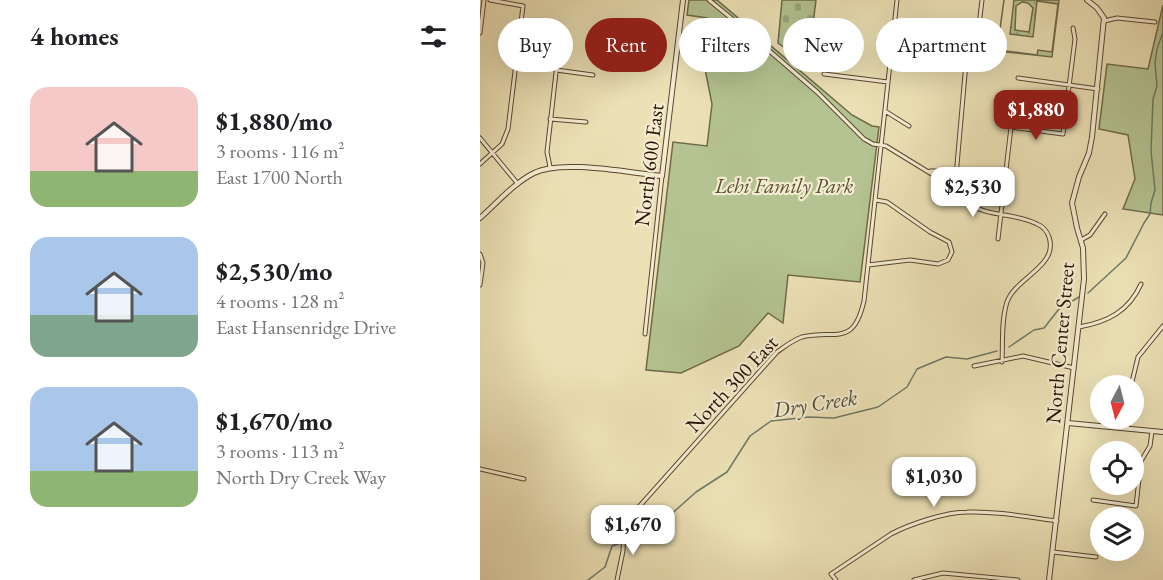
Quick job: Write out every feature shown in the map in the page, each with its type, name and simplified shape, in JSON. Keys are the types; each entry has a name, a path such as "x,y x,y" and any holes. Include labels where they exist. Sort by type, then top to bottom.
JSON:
{"street":[{"path":"480,32 484,0"},
{"path":"490,0 523,6 522,18"},
{"name":"North 600 East","path":"645,334 683,0"},
{"path":"709,0 731,18"},
{"name":"North 300 East","path":"617,580 623,551 624,529 628,519 777,352 794,340 803,337 834,336 854,327 861,311 868,265 897,0"},
{"path":"960,195 955,185 966,63 977,42 982,0"},
{"path":"1087,0 1097,8 1104,21 1117,18 1155,22"},
{"name":"North Center Street","path":"1049,580 1084,270 1083,248 1072,203 1089,153 1104,21"},
{"path":"998,239 1011,127 1063,134 1075,39 1073,28"},
{"path":"771,52 810,86 864,139 886,146 928,171 945,182 971,206 1037,224 1047,232 1050,253 1006,303 1002,362"},
{"path":"480,164 502,144 508,129 515,72"},
{"path":"550,167 547,152 556,72"},
{"path":"571,72 593,75"},
{"path":"824,74 888,82"},
{"path":"1018,78 1098,89"},
{"path":"885,111 909,126"},
{"path":"550,119 586,122"},
{"path":"480,138 518,184"},
{"path":"945,182 942,175 958,159"},
{"path":"480,218 518,184 544,168 581,168 662,176"},
{"path":"928,171 940,173 946,170 953,171 956,177"},
{"path":"945,182 952,183 956,177"},
{"path":"868,265 910,260 938,264 948,260 952,252 949,242 930,232 887,202 875,200"},
{"path":"1081,240 1090,235 1106,214"},
{"path":"480,254 483,263 480,285"},
{"path":"1079,327 1116,315 1136,296 1142,284"},
{"path":"1134,375 1138,357 1163,327"},
{"path":"974,366 1023,356 1049,364 1074,368"},
{"path":"1068,423 1090,425"},
{"path":"1135,429 1163,432"},
{"path":"1093,500 1136,506 1141,462 1150,446 1152,431"},
{"path":"480,469 488,473 524,479"},
{"path":"836,580 831,574 899,529 949,514 976,512 1056,521"},
{"path":"1053,552 1090,556"},
{"path":"914,580 943,573 1018,580"}],"green space":[{"name":"Lehi Family Park","path":"689,0 717,0 738,18 707,18 687,15"},
{"path":"782,0 816,0 814,18 783,18 783,47 778,43"},
{"path":"1014,0 1059,0 1052,57 1007,52 1037,55 1038,50 1052,52 1058,4 1037,1 1033,37 1010,34","holes":["1022,2 1028,3 1033,8 1029,32 1015,30 1016,6"]},
{"path":"1163,5 1163,215 1123,209 1135,179 1128,135 1099,129 1107,64 1148,69"},
{"name":"Lehi Family Park","path":"771,46 783,56 783,72 802,72 852,115 872,126 879,127 860,282 788,275 783,323 768,313 739,346 681,373 646,370 673,142 707,146 712,104 706,72 771,72"}],"waterway":[{"name":"Dry Creek","path":"1088,293 1126,258 1150,214 1155,190 1151,151 1153,99 1157,86 1155,63 1163,32"},
{"name":"Dry Creek","path":"1009,347 1034,330 1044,328 1059,309 1079,297"},
{"name":"Dry Creek","path":"626,541 658,526 696,492 727,472 750,436 771,421 809,417 834,418 878,407 907,387 917,369 946,357 967,359 997,351"},
{"name":"Dry Creek","path":"588,580 605,567 612,546 620,543"}]}
